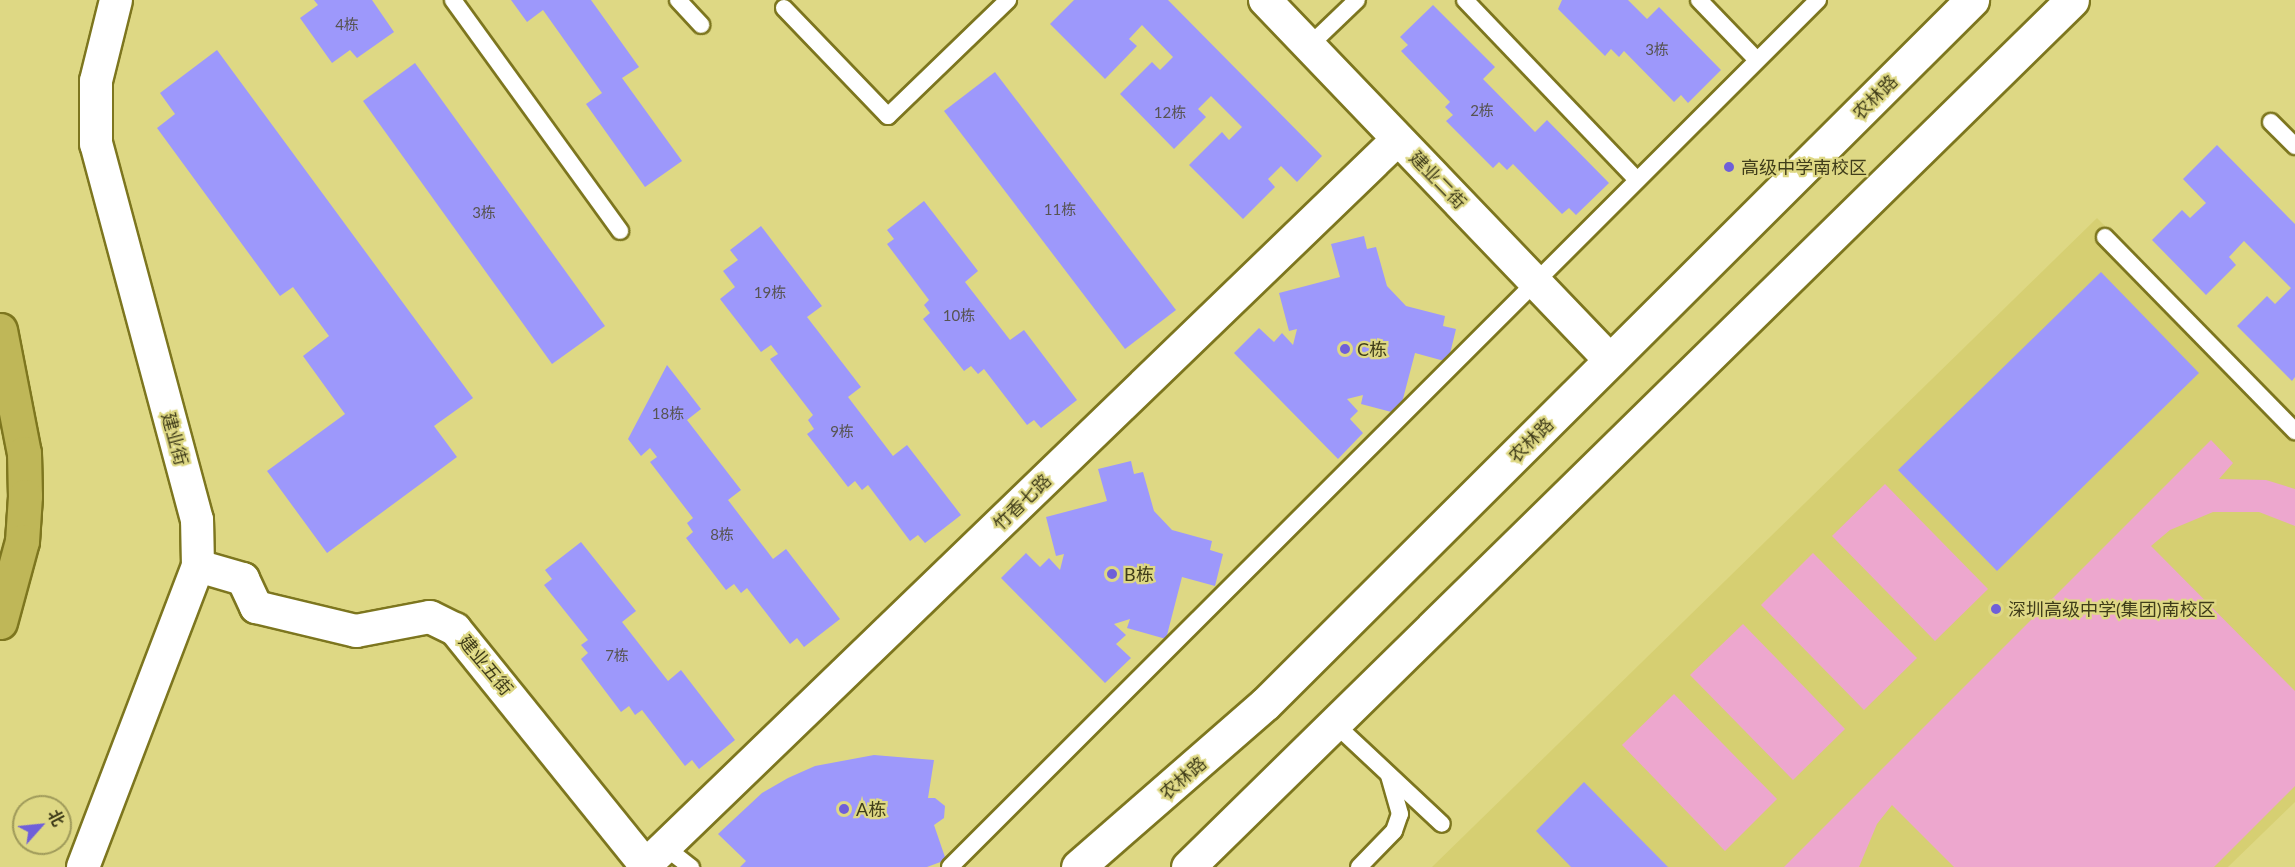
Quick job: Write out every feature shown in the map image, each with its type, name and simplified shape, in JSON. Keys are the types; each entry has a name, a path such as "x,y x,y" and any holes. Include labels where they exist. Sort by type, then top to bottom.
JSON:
{"highway":[{"path":"0,330 24,453 25,496 22,541 0,622"}],"main road":[{"name":"农林路","path":"1078,867 1264,705 1972,0"},
{"path":"1188,867 2072,0"}],"street":[{"name":"建业街","path":"83,867 198,566 197,520 96,144 96,81 116,0"},
{"name":"建业二街","path":"1264,0 1611,361"},
{"name":"竹香七路","path":"653,860 1398,139"},
{"name":"建业五街","path":"198,566 243,579 256,607 356,631 430,617 455,629 653,860"}],"lane":[{"path":"453,0 620,231"},
{"path":"678,0 701,25"},
{"path":"784,8 888,116 1008,0"},
{"path":"1309,46 1357,0"},
{"path":"1465,0 1637,180"},
{"path":"1699,0 1757,60"},
{"path":"950,867 1818,0"},
{"path":"2271,122 2295,146"},
{"path":"2105,237 2295,431"},
{"path":"1335,724 1442,825"},
{"path":"1359,867 1394,831 1400,814 1389,775"},
{"path":"653,860 691,867"}],"shaded area":[{"name":"深圳高级中学(集团)南校区","path":"2097,218 2295,415 2295,802 2228,867 1432,867"},
{"path":"2211,440 2233,463 2219,479 2266,480 2295,489 2295,526 2259,512 2213,512 2170,530 2151,546 2295,691 2295,786 2214,867 1954,867 1892,805 1877,824 1859,867 1784,867"},
{"path":"1885,484 1988,589 1935,641 1832,536"},
{"path":"1813,553 1917,658 1864,710 1761,605"},
{"path":"1743,624 1845,729 1793,780 1690,675"},
{"path":"1674,694 1777,799 1725,851 1622,745"}],"building":[{"path":"314,0 372,0 394,32 357,58 350,50 332,63 300,18 318,5"},
{"path":"511,0 591,0 639,67 622,78 682,161 645,187 586,104 602,93 543,10 527,22"},
{"path":"1074,0 1168,0 1322,156 1297,182 1281,166 1268,179 1275,187 1243,219 1189,165 1222,132 1229,140 1242,127 1211,96 1198,109 1206,117 1174,149 1120,94 1152,62 1160,70 1173,57 1142,25 1129,39 1137,46 1105,79 1050,24"},
{"path":"1562,0 1628,0 1647,19 1659,7 1721,70 1688,103 1681,95 1674,102 1624,51 1619,57 1611,49 1605,56 1558,9"},
{"path":"1433,5 1495,67 1483,79 1535,132 1547,120 1609,183 1576,215 1569,208 1562,214 1513,164 1507,170 1499,162 1493,168 1446,121 1453,115 1445,107 1450,102 1401,51 1408,45 1400,37"},
{"path":"217,50 473,398 434,426 457,457 327,553 267,471 345,414 303,356 329,336 293,287 280,296 157,128 175,114 160,93"},
{"path":"415,63 605,326 552,364 363,101"},
{"path":"995,72 1176,310 1125,349 944,111"},
{"path":"2217,145 2295,224 2295,377 2292,381 2237,326 2267,296 2275,304 2291,288 2244,241 2229,257 2236,265 2206,295 2152,240 2182,210 2190,218 2206,203 2183,179"},
{"path":"924,201 978,271 965,282 1010,340 1024,330 1077,400 1041,428 1034,420 1027,425 984,369 978,374 971,366 964,371 923,319 930,313 924,305 929,300 887,244 894,239 887,230"},
{"path":"761,226 822,306 807,317 861,387 848,397 893,456 907,445 961,515 925,543 918,535 910,541 868,485 862,490 855,481 848,487 807,434 814,429 808,420 813,415 770,359 778,354 771,345 761,352 720,299 735,287 723,271 738,260 730,250"},
{"name":"C栋","path":"1364,236 1367,249 1376,247 1387,286 1406,306 1445,316 1443,326 1456,329 1448,362 1415,353 1399,414 1361,404 1363,395 1347,399 1358,411 1350,419 1363,433 1338,459 1234,353 1259,328 1274,342 1282,333 1293,345 1297,329 1289,331 1279,293 1340,277 1331,244"},
{"path":"2101,272 2199,373 1997,571 1898,470"},
{"path":"667,365 701,409 687,420 741,490 728,500 773,559 786,549 840,619 804,647 797,638 790,644 747,588 741,593 734,584 726,590 686,538 693,532 687,523 693,518 650,462 657,457 650,448 641,456 628,439"},
{"name":"B栋","path":"1131,461 1134,474 1143,472 1154,511 1172,530 1212,541 1210,550 1223,554 1215,586 1182,577 1166,639 1127,628 1130,619 1114,624 1126,635 1116,644 1131,658 1105,683 1001,578 1026,553 1040,567 1049,558 1060,570 1064,554 1056,556 1046,517 1107,501 1098,469"},
{"path":"581,542 636,611 622,622 668,681 681,670 735,740 699,769 692,760 685,766 642,710 635,715 629,706 621,712 581,659 588,653 581,645 588,640 544,585 552,579 545,570"},
{"name":"A栋","path":"874,755 934,760 928,798 935,798 945,806 944,818 934,825 946,860 927,867 740,867 746,861 718,834 762,793 788,778 815,766"},
{"path":"1584,782 1668,867 1571,867 1536,831"}],"place":[{"name":"高级中学南校区","path":"1729,167"},
{"name":"C栋","path":"1345,349"},
{"name":"B栋","path":"1112,574"},
{"name":"深圳高级中学(集团)南校区","path":"1996,609"},
{"name":"A栋","path":"844,809"}]}
